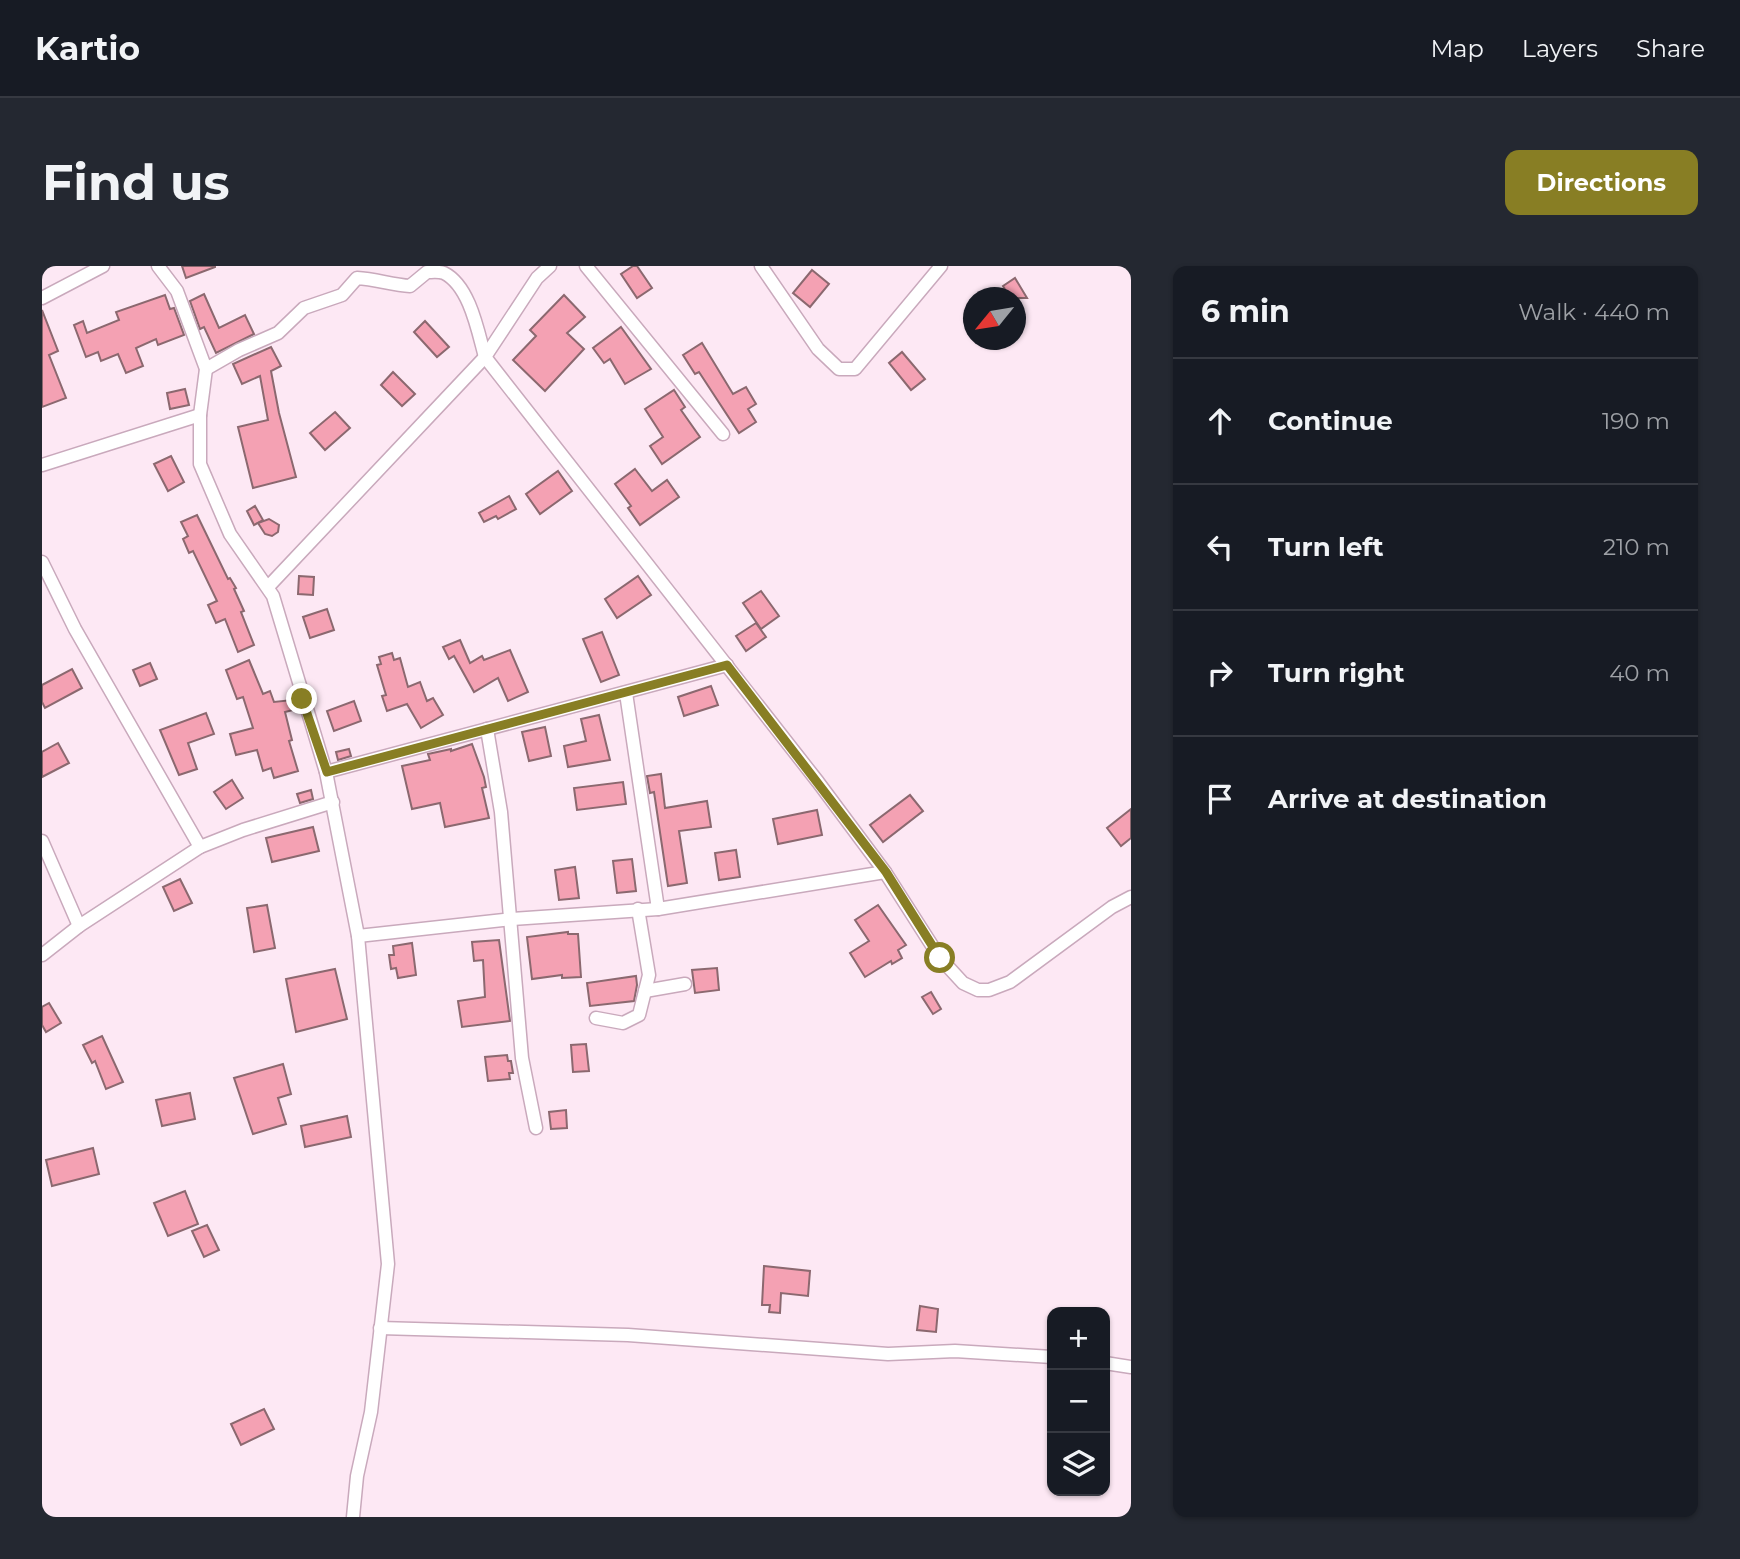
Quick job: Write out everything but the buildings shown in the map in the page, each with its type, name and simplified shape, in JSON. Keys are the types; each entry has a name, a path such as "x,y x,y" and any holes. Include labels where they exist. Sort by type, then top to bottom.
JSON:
{"street":[{"path":"42,298 103,266"},
{"path":"158,266 177,291 206,369 200,415 200,464 230,534 273,596 302,699 327,772 358,936 388,1264 371,1412 357,1476 353,1517"},
{"path":"368,266 378,279"},
{"path":"530,266 537,278"},
{"path":"268,587 485,357 537,278 550,266"},
{"path":"586,266 723,435"},
{"path":"764,267 818,349 839,369 855,369 941,266"},
{"path":"206,369 239,350 278,333 304,308 342,295 357,278 378,279 410,286 427,272 443,273 457,285 471,307 485,357 886,872 940,958 963,983 978,990 989,990 1010,982 1112,907 1131,897"},
{"path":"42,465 200,415"},
{"path":"42,562 75,629 200,847"},
{"path":"327,772 727,665"},
{"path":"626,693 657,909"},
{"path":"487,729 501,811 523,1058 536,1128"},
{"path":"42,955 79,926 200,847 243,830 333,802"},
{"path":"42,841 79,926"},
{"path":"358,936 512,919 657,909 886,872"},
{"path":"596,1018 623,1023 639,1015 649,975 638,909"},
{"path":"645,991 685,984"},
{"path":"380,1328 628,1335 888,1354 955,1351 1047,1357"},
{"path":"1110,1364 1131,1367"}],"route":[{"path":"302,699 327,772 727,665 886,872 940,958"}]}
